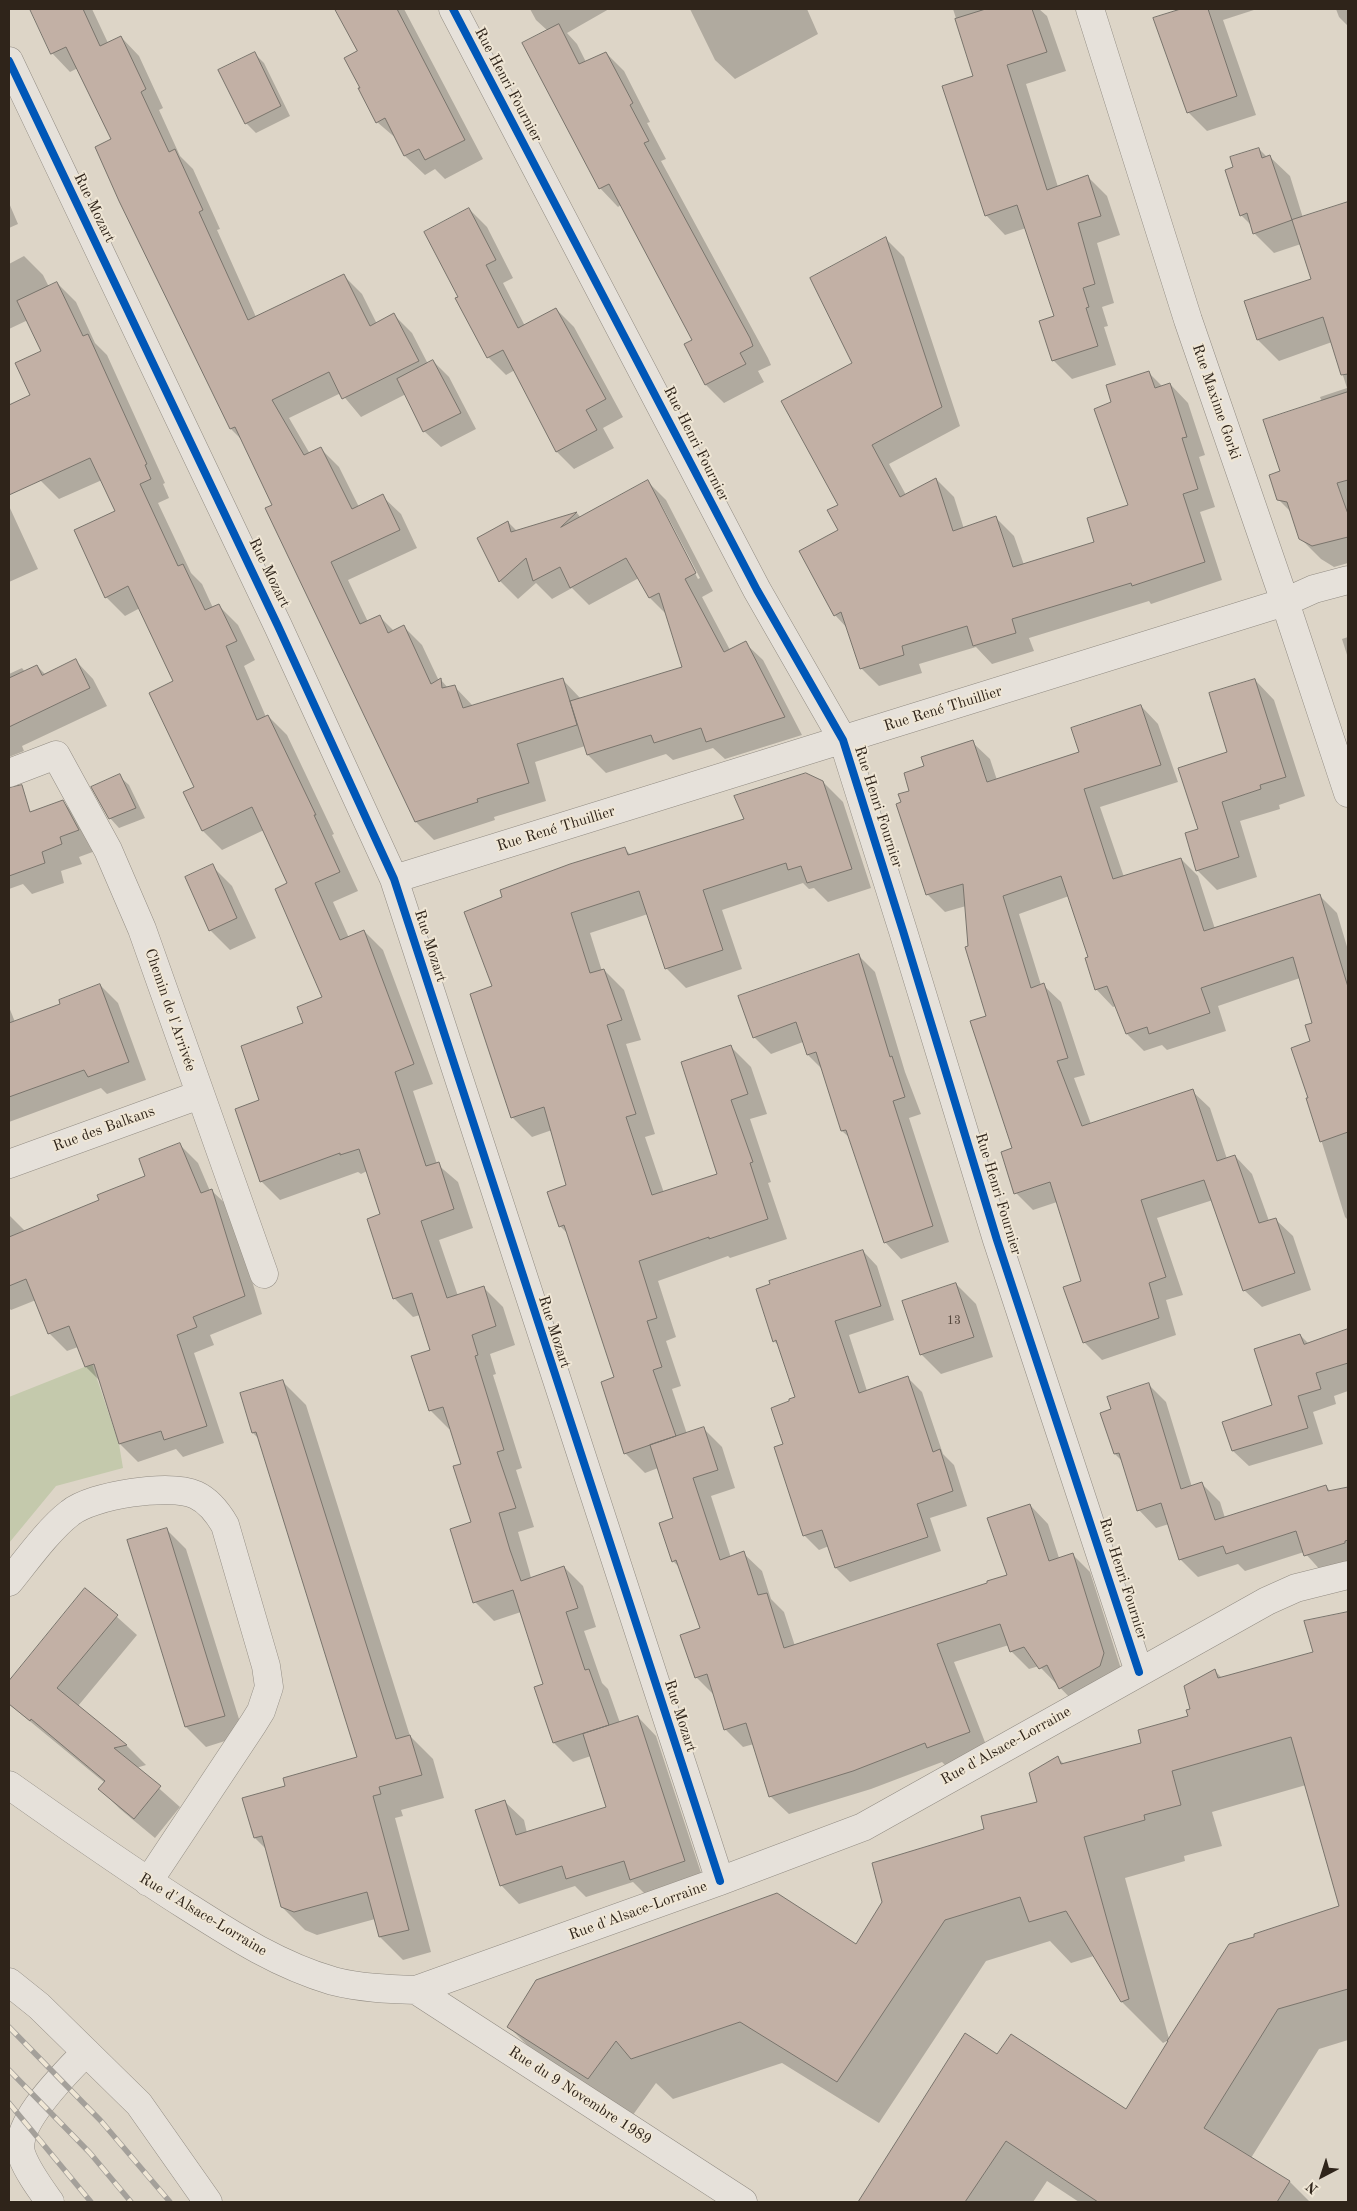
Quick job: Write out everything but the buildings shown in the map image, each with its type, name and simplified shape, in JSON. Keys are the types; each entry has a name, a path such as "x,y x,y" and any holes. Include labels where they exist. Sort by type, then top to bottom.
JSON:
{"street":[{"name":"Rue Henri Fournier","path":"453,9 756,590 842,740 906,940 997,1240 1139,1672"},
{"name":"Rue Maxime Gorki","path":"1090,9 1188,320 1285,602 1348,793"},
{"name":"Rue Mozart","path":"9,61 278,626 394,879 720,1881"},
{"name":"Rue René Thuillier","path":"394,879 1285,602 1314,589 1348,580"},
{"name":"Chemin de l'Arrivée","path":"9,772 56,755 108,850 142,929 199,1095 264,1274"},
{"name":"Rue des Balkans","path":"9,1164 199,1095"},
{"path":"9,1582 69,1513 85,1504 121,1494 181,1491 196,1495 217,1512 225,1525 266,1666 269,1687 261,1711 253,1724 148,1882"},
{"name":"Rue d'Alsace-Lorraine","path":"9,1785 148,1882 251,1947 292,1966 334,1981 375,1988 416,1990 720,1881 863,1827 1267,1601 1296,1588 1348,1575"},
{"path":"9,1982 39,2006 139,2104 208,2202"},
{"name":"Rue du 9 Novembre 1989","path":"416,1990 743,2202"},
{"path":"50,2202 21,2155 20,2141 27,2124 41,2102 86,2052"}],"green space":[{"path":"92,1364 119,1444 123,1468 56,1486 9,1543 9,1397"}],"railway":[{"path":"9,2027 101,2121 170,2202"},
{"path":"9,2070 90,2153 131,2202"},
{"path":"9,2103 91,2202"}],"cycle path":[{"path":"453,9 757,590 843,740 997,1240 1139,1672"},
{"path":"9,61 278,626 394,879 720,1881"}]}
